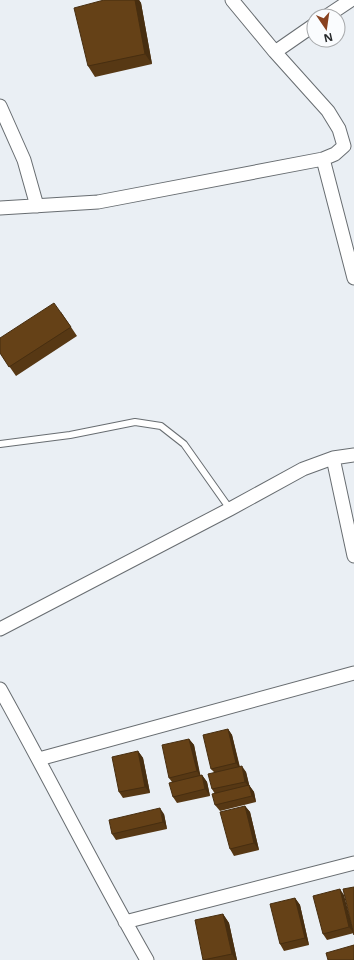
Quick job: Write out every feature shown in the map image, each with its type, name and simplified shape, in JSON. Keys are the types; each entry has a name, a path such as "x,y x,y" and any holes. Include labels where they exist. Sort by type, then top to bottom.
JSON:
{"street":[{"path":"0,208 98,202 323,159 349,148 328,110 274,52 232,0"},
{"path":"339,8 351,0"},
{"path":"274,52 306,30"},
{"path":"0,106 24,160 37,206"},
{"path":"323,159 354,278"},
{"path":"0,630 303,469 333,458 354,455"},
{"path":"333,458 354,556"},
{"path":"39,759 354,673"},
{"path":"0,689 39,759 125,922 147,960"},
{"path":"125,922 354,863"}],"lane":[{"path":"0,444 70,435 135,422 161,426 184,444 230,509"}],"building":[{"path":"104,0 135,0 145,54 88,66 74,8"},
{"path":"54,303 71,327 9,367 0,353 0,338"},
{"path":"228,729 236,763 211,769 203,735"},
{"path":"189,739 197,771 169,778 162,745"},
{"path":"138,751 145,787 119,792 112,757"},
{"path":"242,766 245,782 212,789 208,774"},
{"path":"202,775 205,789 173,797 169,783"},
{"path":"249,785 252,796 215,805 212,794"},
{"path":"245,806 254,843 230,849 220,812"},
{"path":"160,808 163,822 112,834 109,820"},
{"path":"354,887 354,935 343,889"},
{"path":"340,889 349,927 323,934 313,896"},
{"path":"295,898 305,938 280,944 270,904"},
{"path":"223,914 232,954 203,960 195,920"},
{"path":"354,945 354,960 328,960 326,953"}]}
